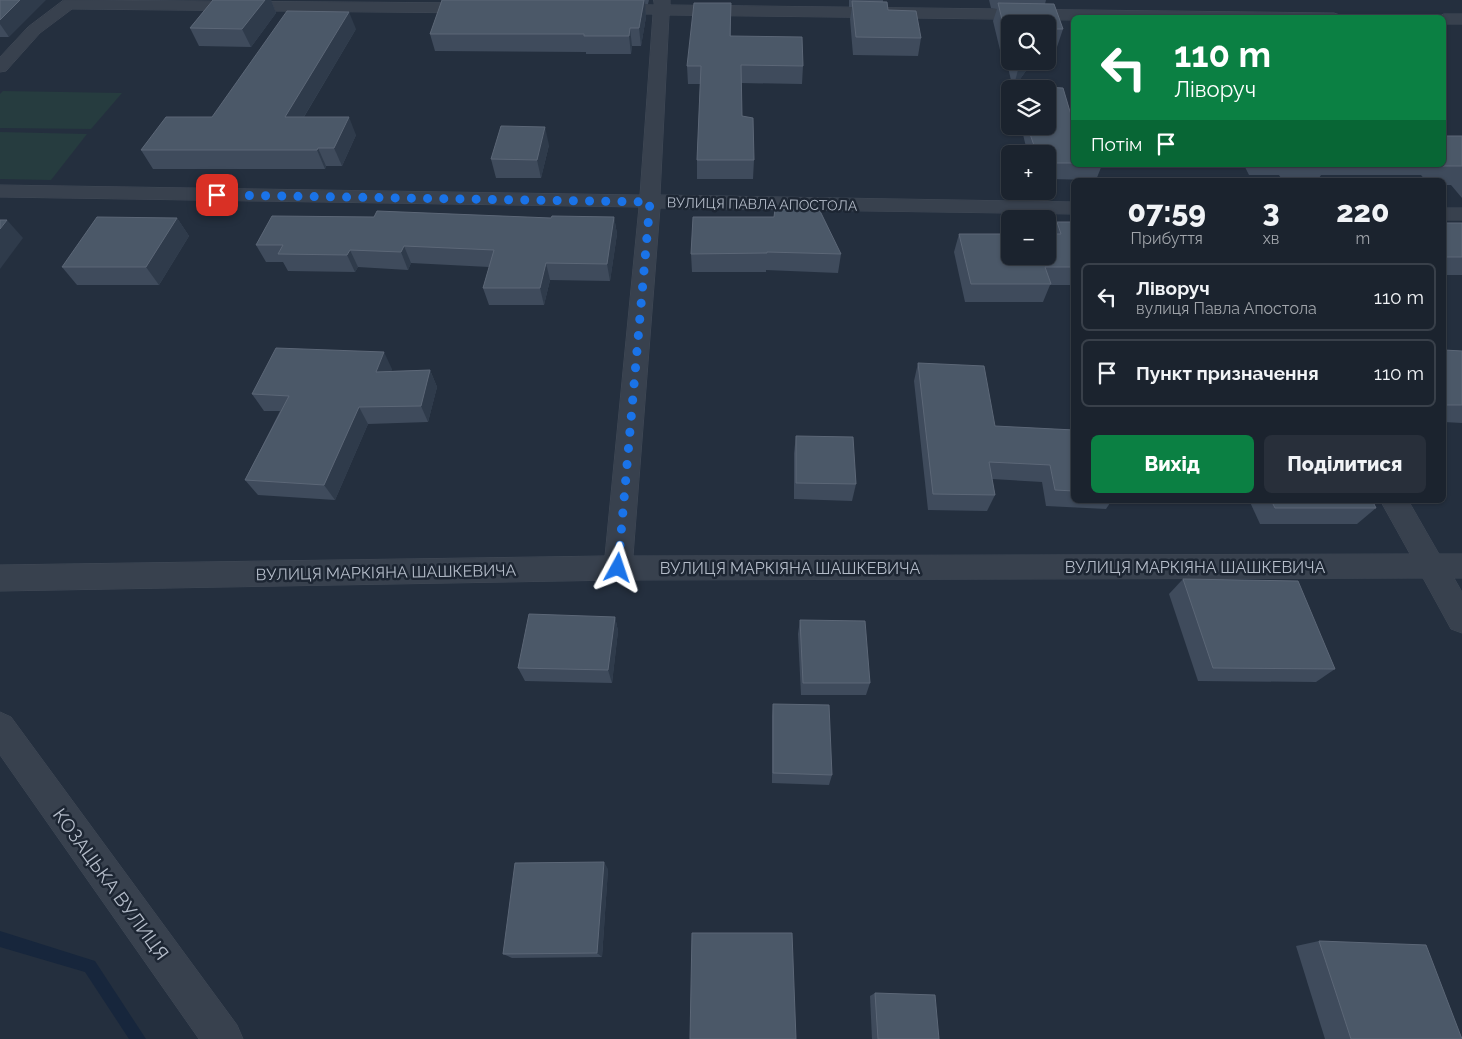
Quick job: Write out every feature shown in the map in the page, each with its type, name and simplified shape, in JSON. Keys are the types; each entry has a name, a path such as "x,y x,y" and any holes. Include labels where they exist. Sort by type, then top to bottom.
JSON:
{"street":[{"path":"0,67 34,30 71,2 493,8"},
{"path":"618,568 650,202 661,5"},
{"path":"592,9 661,5 1179,15"},
{"path":"1446,19 1462,19"},
{"name":"ВУЛИЦЯ ПАВЛА АПОСТОЛА","path":"0,191 1071,208"},
{"path":"1446,214 1462,214"},
{"path":"1396,503 1462,620"},
{"name":"ВУЛИЦЯ МАРКІЯНА ШАШКЕВИЧА","path":"0,578 618,568 1462,566"},
{"name":"КОЗАЦЬКА ВУЛИЦЯ","path":"0,728 223,1039"}],"green space":[{"path":"3,91 122,93 91,129 0,128 0,94"},
{"path":"0,132 87,134 51,180 0,179"}],"building":[{"path":"0,0 20,0 0,20"},
{"path":"213,0 265,0 242,29 190,28"},
{"path":"442,0 644,0 639,28 630,28 629,36 584,36 584,34 430,34"},
{"path":"852,1 887,2 888,10 916,11 921,38 856,37"},
{"path":"694,3 731,3 730,36 802,37 803,66 741,65 742,116 753,118 754,160 697,160 701,66 687,66"},
{"path":"998,3 1054,4 1063,29 1056,29 1056,15 1001,15"},
{"path":"287,11 349,12 285,117 349,117 334,148 318,148 317,150 141,150 166,117 212,117"},
{"path":"1056,88 1063,88 1071,115 1071,163 1056,163 1056,145 1034,145 1030,135 1056,135"},
{"path":"501,126 545,127 537,160 491,159"},
{"path":"1446,136 1462,136 1462,166 1446,166"},
{"path":"775,209 820,211 841,254 767,252 691,254 693,217 774,217"},
{"path":"377,211 551,218 552,216 614,217 607,264 546,263 540,288 483,288 494,250 404,246 401,252 350,250 347,255 278,254 283,245 256,245 272,216 374,217"},
{"path":"97,217 177,218 146,267 62,267"},
{"path":"0,220 7,220 0,229"},
{"path":"1057,222 1071,222 1071,267 1045,267 1051,284 971,284 959,234 1001,234 1001,265 1056,265 1056,234 1061,234"},
{"path":"1446,223 1462,223 1462,257 1446,257"},
{"path":"276,348 384,352 376,372 430,370 421,406 359,407 324,485 245,480 289,396 252,394"},
{"path":"1446,350 1462,351 1462,405 1446,405"},
{"path":"918,363 984,366 995,426 1071,430 1071,491 1055,490 1050,465 989,462 995,495 933,494"},
{"path":"796,436 853,437 856,484 796,483"},
{"path":"1272,503 1374,503 1376,508 1275,508"},
{"path":"1183,579 1298,581 1335,669 1213,668"},
{"path":"529,614 615,617 608,670 518,668"},
{"path":"800,620 865,621 870,683 803,683"},
{"path":"773,704 829,705 832,775 773,773"},
{"path":"604,862 597,953 503,954 515,863"},
{"path":"692,933 792,933 796,1039 690,1039"},
{"path":"1319,941 1426,945 1462,1039 1351,1039"},
{"path":"875,993 935,995 939,1039 878,1039"}],"waterway":[{"path":"0,939 90,966 138,1039"}],"route":[{"path":"217,195 650,202 618,568"}]}
